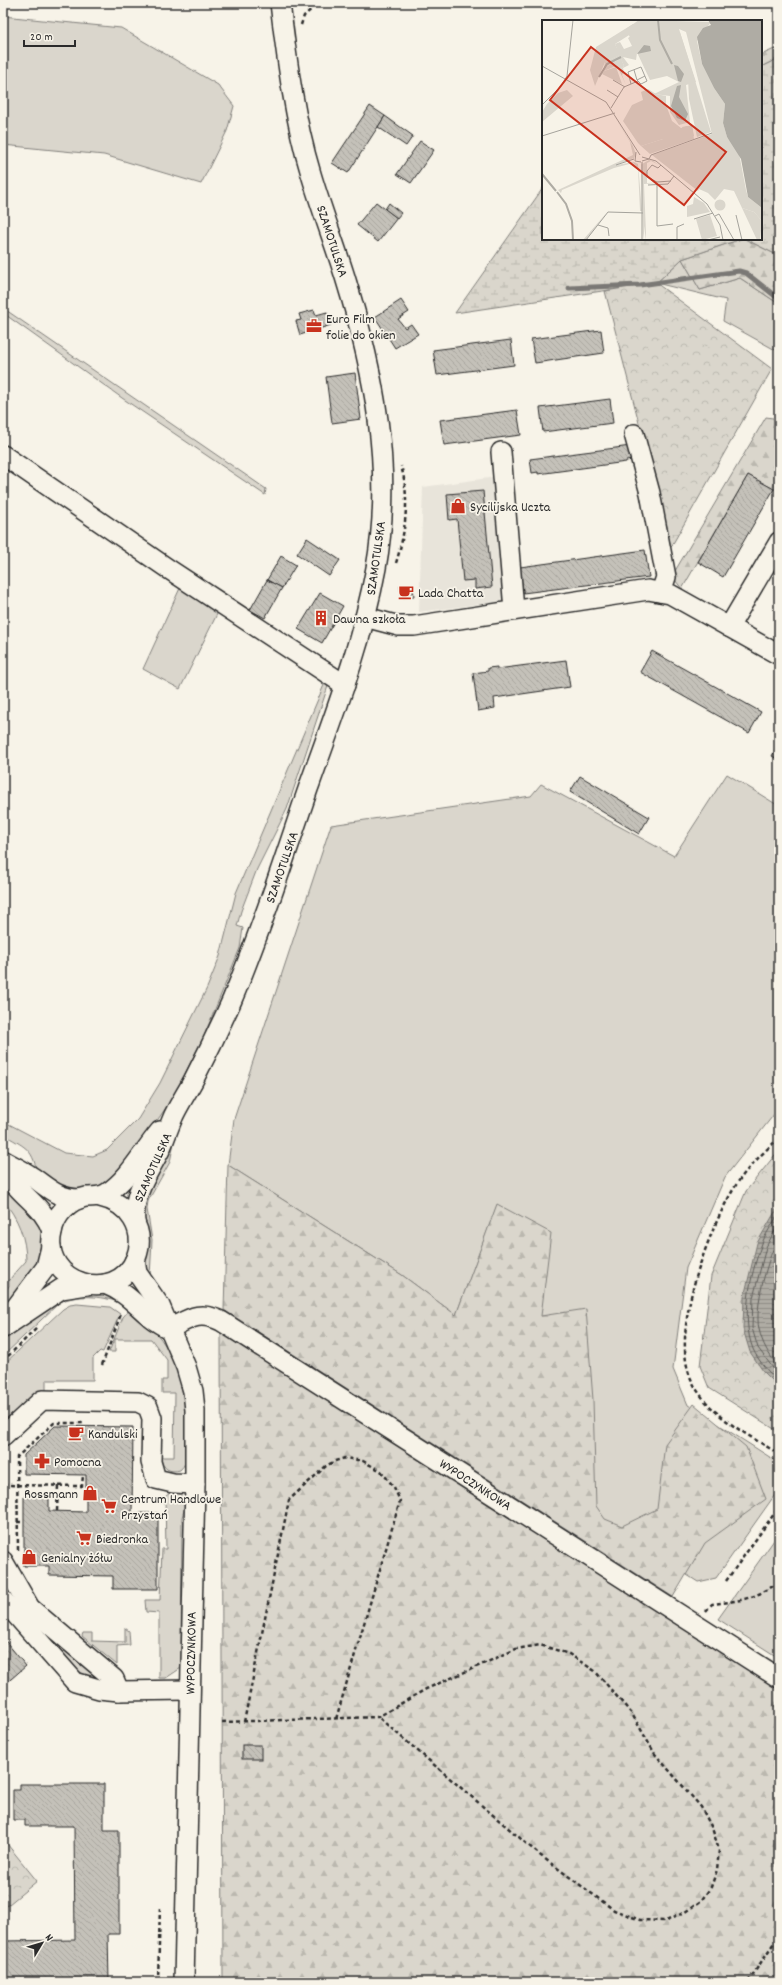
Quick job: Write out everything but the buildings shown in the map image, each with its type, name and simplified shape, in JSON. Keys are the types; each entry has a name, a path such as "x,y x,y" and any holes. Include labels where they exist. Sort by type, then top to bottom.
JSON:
{"street":[{"name":"SZAMOTULSKA","path":"135,1222 135,1201 160,1149 175,1113 217,1033 246,964 345,685 365,618 377,565 381,528 382,460 376,403 362,334 310,171 290,81 280,3"},
{"path":"634,434 650,493 666,576 661,592"},
{"path":"501,452 514,610"},
{"path":"3,455 166,568 345,685"},
{"path":"729,627 779,542"},
{"path":"365,618 408,627 648,590 670,594 779,655"},
{"name":"SZAMOTULSKA","path":"100,1197 112,1189 126,1175 175,1113"},
{"path":"3,1160 29,1175 55,1194 67,1198 79,1199 100,1197 116,1202 130,1214 135,1222 139,1237 135,1260 126,1273 120,1278 98,1285 61,1289 3,1328"},
{"path":"3,1169 47,1218 56,1263 67,1276 78,1282 98,1285"},
{"path":"3,1324 46,1267 51,1239 59,1214 68,1205 79,1199"},
{"name":"WYPOCZYNKOWA","path":"135,1260 139,1277 160,1306 168,1330 176,1342 186,1367 193,1391 195,1484 189,1690 184,1982"},
{"name":"WYPOCZYNKOWA","path":"98,1285 118,1289 132,1299 148,1316 168,1330"},
{"name":"WYPOCZYNKOWA","path":"168,1330 197,1315 213,1317 221,1321 779,1678"},
{"path":"3,1436 42,1400 138,1402 148,1407 152,1418 151,1462 156,1479 173,1484 195,1484"},
{"path":"6,1566 30,1608 114,1679 119,1691"},
{"path":"3,1600 76,1682 99,1689 119,1691 189,1690"}],"path":[{"path":"779,1138 739,1181 719,1216 703,1256 694,1284 687,1325 685,1350 687,1368 692,1380 709,1405 722,1418 779,1454"},
{"path":"102,1366 121,1316 122,1309"},
{"path":"3,1361 42,1323"},
{"path":"6,1566 18,1566 16,1485 17,1456 54,1423 84,1423"},
{"path":"244,1722 289,1500 326,1466 345,1458 363,1461 381,1471 394,1487 400,1501 336,1719"},
{"path":"3,1485 82,1486 83,1475"},
{"path":"57,1512 58,1485"},
{"path":"726,1581 779,1507"},
{"path":"17,1522 24,1522"},
{"path":"712,1604 743,1600 766,1591 779,1582"},
{"path":"222,1722 378,1717 426,1689 516,1650 540,1645 569,1654 600,1676 632,1714 655,1754 701,1807 712,1828 719,1850 717,1870 711,1887 701,1900 685,1912 666,1921 640,1920 614,1910 541,1856 378,1717"},
{"path":"158,1982 160,1905"},
{"path":"748,1982 779,1935"}],"shaded area":[{"path":"496,477 507,601 419,612 423,487"}],"green space":[{"path":"3,16 121,28 218,85 234,106 227,131 201,184 104,155 3,145"},
{"path":"779,47 779,58 762,66 762,55"},
{"path":"779,58 779,256 747,240 762,240 762,66"},
{"path":"542,189 542,240 738,240 682,259 656,283 455,313"},
{"path":"738,240 747,240 779,256 779,304 740,278 700,290 682,259"},
{"path":"682,259 700,290 740,278 779,304 779,352 723,321 726,300 656,283"},
{"path":"656,283 772,369 671,547 605,291"},
{"path":"3,308 266,489 265,495 122,398 3,313"},
{"path":"766,417 779,419 779,488 774,489 748,475 682,589 672,576"},
{"path":"181,586 219,610 180,689 143,669"},
{"path":"306,667 330,680 287,809 257,869 241,911 237,926 243,928 240,948 204,1036 172,1099 120,1174 100,1189 65,1190 37,1172 30,1152 22,1145 3,1134 3,1121 64,1153 93,1156 107,1150 138,1119 160,1083 207,988 220,956 236,893 324,685"},
{"path":"727,774 779,806 779,1108 725,1177 686,1268 673,1369 688,1405 779,1463 779,1489 716,1578 698,1582 485,1447 497,1205 456,1315 402,1275 228,1165 234,1119 331,825 531,796 541,784 674,856"},
{"path":"176,1133 170,1162 148,1201 147,1209 152,1240 150,1277 146,1273 144,1264 142,1201"},
{"path":"779,1150 779,1432 709,1388 700,1366 711,1276 746,1191"},
{"path":"228,1165 402,1275 456,1315 497,1204 551,1233 541,1316 586,1309 593,1400 596,1506 605,1519 622,1526 657,1509 665,1444 694,1404 746,1447 766,1499 705,1543 673,1597 224,1310"},
{"path":"3,1179 43,1226 42,1255 30,1279 3,1308 3,1294 9,1286 9,1280 26,1261 26,1253 23,1236 17,1221 3,1200"},
{"path":"70,1292 106,1292 119,1302 104,1298 82,1297 67,1299 60,1302 3,1356 3,1341 26,1321"},
{"path":"77,1304 110,1307 120,1314 103,1352 100,1351 93,1358 93,1380 46,1380 46,1393 3,1424 3,1365 63,1309 70,1305"},
{"path":"132,1307 165,1345 180,1382 185,1409 187,1458 180,1470 173,1471 167,1469 163,1465 161,1457 174,1457 175,1393 162,1393 162,1380 167,1380 167,1360 151,1339 115,1339 115,1352 109,1352 123,1317"},
{"path":"221,1333 779,1688 779,1982 223,1982"},
{"path":"171,1492 179,1493 186,1504 182,1517 181,1668 166,1678 159,1678 159,1613 146,1612 145,1600 160,1600 162,1549 166,1549 165,1497"},
{"path":"779,1533 779,1658 718,1619"},
{"path":"5,1580 99,1678 97,1680 82,1673 61,1657 50,1646 3,1590 3,1582"},
{"path":"125,1628 129,1631 130,1645 117,1646 117,1665 82,1636 83,1633 92,1633 92,1641 125,1642"},
{"path":"3,1839 37,1881 3,1909"}],"water":[{"path":"779,1205 779,1387 763,1371 750,1352 743,1329 744,1297 757,1243"}],"waterway":[{"path":"569,288 640,285 739,271 746,273 779,299"}],"place":[{"name":"Euro Film folie do okien","path":"314,326"},
{"name":"Sycilijska Uczta","path":"458,506"},
{"name":"Lada Chatta","path":"406,592"},
{"name":"Dawna szkoła","path":"321,618"},
{"name":"Kandulski","path":"76,1433"},
{"name":"Pomocna","path":"42,1461"},
{"name":"Rossmann","path":"90,1493"},
{"name":"Centrum Handlowe Przystań","path":"109,1506"},
{"name":"Biedronka","path":"84,1538"},
{"name":"Genialny żółw","path":"29,1557"}]}
